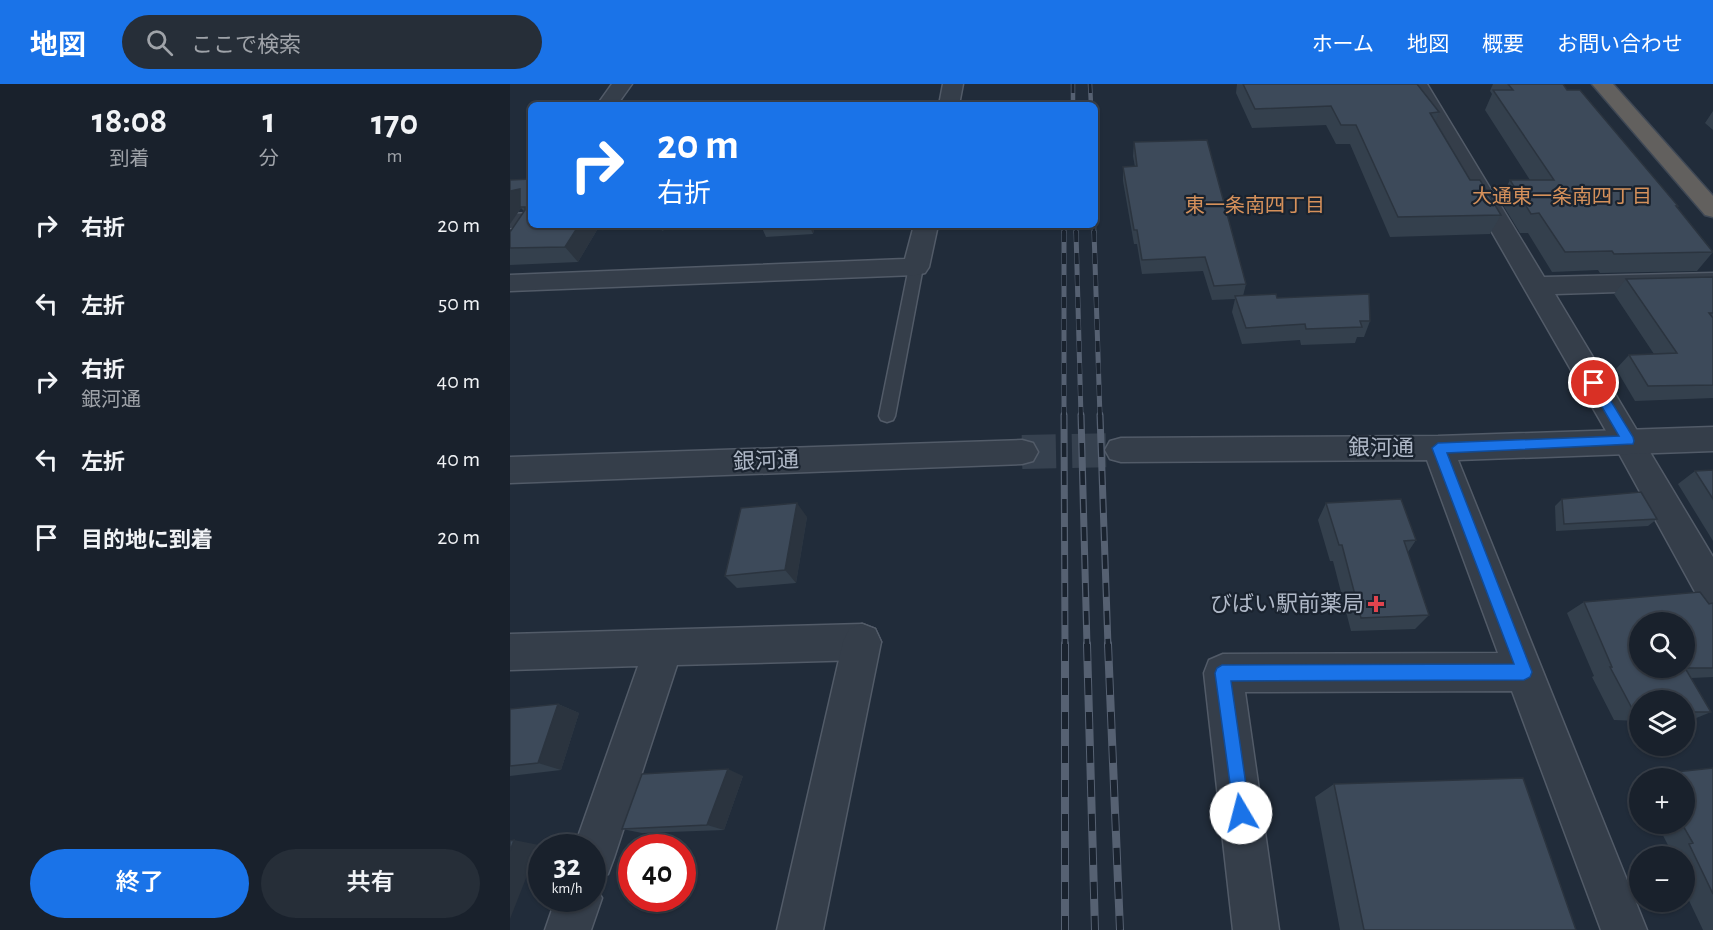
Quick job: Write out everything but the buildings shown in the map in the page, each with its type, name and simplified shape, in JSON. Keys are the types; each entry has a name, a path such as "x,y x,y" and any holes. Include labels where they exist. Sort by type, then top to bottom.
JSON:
{"highway":[{"path":"1602,84 1713,210"}],"street":[{"path":"609,102 622,84"},
{"path":"949,102 952,84"},
{"path":"1417,84 1628,441 1713,590"},
{"path":"510,246 525,219"},
{"path":"510,283 916,267 925,228"},
{"path":"1537,286 1713,281"},
{"name":"銀河通","path":"1121,450 1438,448 1713,439"},
{"path":"1438,448 1624,930"},
{"name":"銀河通","path":"510,470 1022,452"},
{"path":"510,652 862,642 800,930"},
{"path":"600,834 664,646"},
{"path":"1257,930 1222,673 1524,672"},
{"path":"568,930 574,912"}],"lane":[{"path":"887,416 916,267"}],"tunnel":[{"path":"1022,452 1121,450"}],"railway":[{"path":"1073,84 1073,102"},
{"path":"1090,84 1091,102"},
{"path":"1064,228 1064,415"},
{"path":"1076,231 1081,417"},
{"path":"1094,231 1100,417"},
{"path":"1064,415 1065,646"},
{"path":"1081,415 1087,646"},
{"path":"1100,415 1108,646"},
{"path":"1087,644 1095,930"},
{"path":"1108,644 1120,930"},
{"path":"1065,646 1065,930"}],"place":[{"name":"びばい駅前薬局","path":"1376,604"}],"district":[{"name":"大通東一条南四丁目","path":"1562,197"},
{"name":"東一条南四丁目","path":"1255,206"}],"route":[{"path":"1241,813 1222,673 1524,672 1438,448 1628,441 1594,383"}]}
